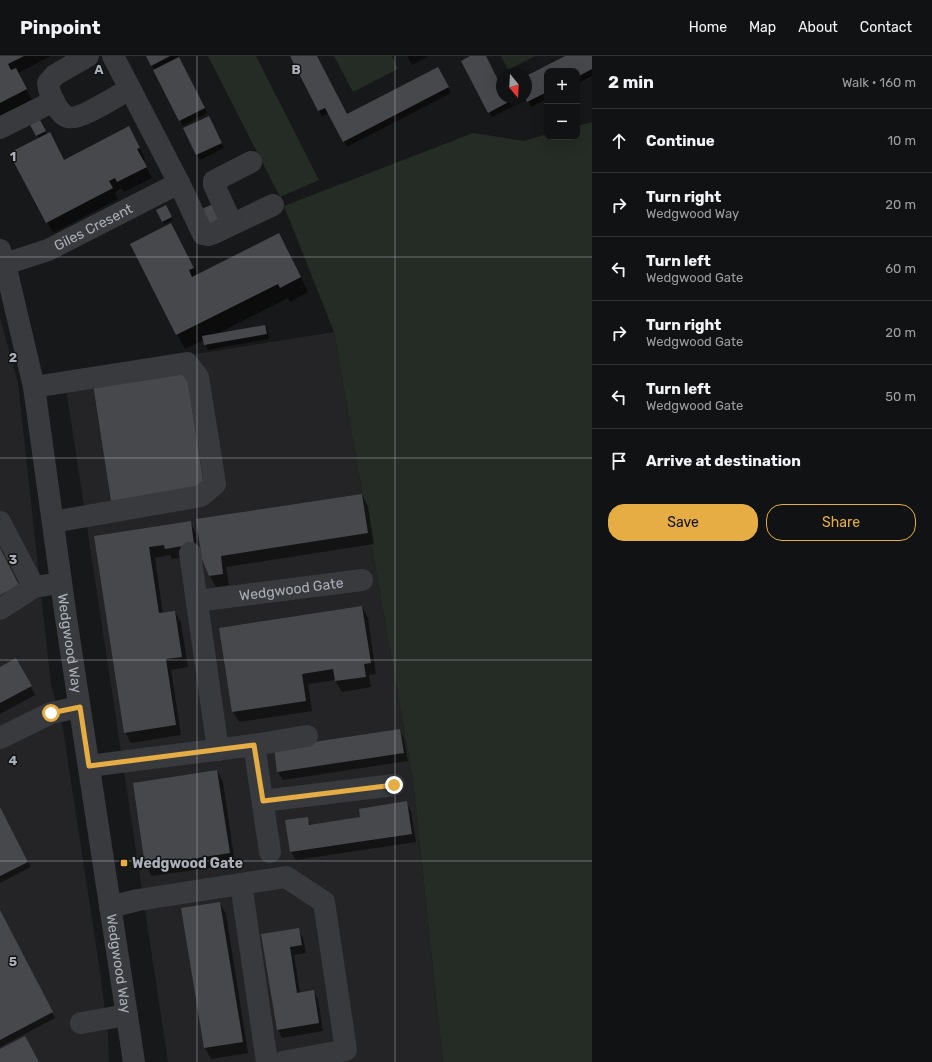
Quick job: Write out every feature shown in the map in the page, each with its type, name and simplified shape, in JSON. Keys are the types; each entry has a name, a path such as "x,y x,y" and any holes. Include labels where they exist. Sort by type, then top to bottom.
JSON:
{"street":[{"path":"88,56 55,75 48,83 49,90 59,110 67,117 75,117 86,114 130,88"},
{"path":"113,56 203,234 208,235 214,233 273,205"},
{"path":"0,128 54,101"},
{"path":"232,224 214,185 214,181 251,162"},
{"name":"Giles Cresent","path":"2,257 48,250 178,183"},
{"name":"Wedgwood Way","path":"2,257 34,387 60,583 134,1062"},
{"path":"34,387 186,363 198,377 215,484 201,496 53,522"},
{"path":"0,522 34,587"},
{"path":"190,553 218,750"},
{"name":"Wedgwood Gate","path":"197,601 362,580"},
{"path":"0,609 34,587 60,583"},
{"path":"0,738 51,713 80,707"},
{"path":"89,766 218,750 307,736"},
{"path":"254,745 270,852"},
{"path":"263,801 394,785"},
{"path":"110,907 138,900 286,877 324,902 346,1050 284,1062"},
{"path":"241,884 267,1062"},
{"path":"82,1023 127,1015"}],"shaded area":[{"path":"208,56 256,56 319,180 280,197"},
{"path":"334,56 392,56 398,69 353,92"},
{"path":"501,56 535,56 512,68 507,68"},
{"path":"592,122 592,1062 443,1062 413,780 334,332 284,206 473,133 524,141 544,135 544,140 580,140 580,125"},
{"path":"0,318 18,383 51,685 62,723 100,971 108,1034 109,1062 0,1062"},
{"path":"334,332 413,780 443,1062 168,1062 64,375"}],"building":[{"path":"0,56 24,56 8,64 11,70 16,68 27,89 0,103"},
{"path":"146,56 170,56 151,66"},
{"path":"290,56 317,56 347,114 438,67 449,87 343,142 325,108 318,111"},
{"path":"470,56 486,56 496,76 496,104 505,104 488,113 461,61"},
{"path":"565,56 592,56 592,69 580,75 580,68 544,68 544,94 532,100 532,73"},
{"path":"179,57 205,108 179,121 153,70"},
{"path":"209,116 222,143 196,155 183,128"},
{"path":"40,120 46,131 36,136 30,125"},
{"path":"129,126 140,148 137,149 147,167 117,182 115,178 109,181 113,188 46,223 9,153 50,132 64,160"},
{"path":"213,204 220,219 209,224 202,209"},
{"path":"166,205 172,217 162,222 156,210"},
{"path":"171,223 194,268 189,270 192,277 279,233 301,277 280,288 278,284 176,335 130,244"},
{"path":"265,325 267,334 204,345 202,336"},
{"path":"186,369 204,487 111,501 93,384"},
{"path":"362,494 368,533 221,556 223,574 209,576 202,559 196,519"},
{"path":"191,521 194,544 165,549 164,545 149,547 159,613 175,611 182,657 166,659 176,725 124,733 94,536"},
{"path":"0,548 19,585 0,595"},
{"path":"362,606 371,663 364,664 366,677 335,681 333,669 302,674 306,701 232,712 219,628"},
{"path":"16,658 32,686 0,703 0,667"},
{"path":"400,729 404,753 277,772 274,748"},
{"path":"217,770 230,853 145,866 133,783"},
{"path":"407,801 412,834 290,852 285,820 308,817 309,825 360,817 359,809"},
{"path":"0,807 28,862 0,876"},
{"path":"220,902 243,1042 204,1048 181,908"},
{"path":"0,910 53,1012 0,1040"},
{"path":"299,928 302,945 290,947 297,993 314,990 319,1023 277,1030 261,934"},
{"path":"25,1036 39,1062 0,1062 0,1049"}],"place":[{"name":"Wedgwood Gate","path":"124,863"}],"route":[{"path":"51,713 80,707 89,766 254,745 263,801 394,785"}]}
